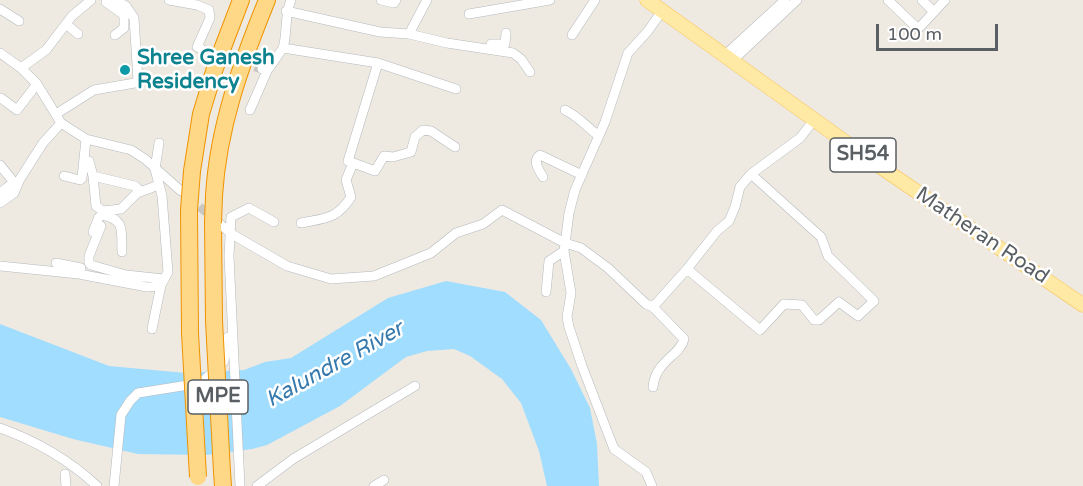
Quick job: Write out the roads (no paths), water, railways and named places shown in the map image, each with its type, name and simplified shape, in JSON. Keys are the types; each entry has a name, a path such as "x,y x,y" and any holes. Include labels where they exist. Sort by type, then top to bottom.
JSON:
{"highway":[{"name":"MPE","path":"199,482 190,333 189,210 192,171 201,114 215,68 241,0"},
{"name":"MPE","path":"231,482 214,321 216,223 214,196 225,119 238,76 267,0"}],"main road":[{"name":"Matheran Road","path":"647,0 814,120 1083,305"}],"street":[{"path":"169,0 202,3 208,10 210,18 197,47 212,54"},
{"path":"250,110 265,70 283,48 286,38 286,11 291,0"},
{"path":"381,0 394,3 396,0"},
{"path":"409,34 427,0"},
{"path":"469,14 550,0"},
{"path":"572,35 595,0"},
{"path":"729,58 797,0"},
{"path":"888,0 916,27 920,28 945,0"},
{"path":"922,0 934,12"},
{"path":"0,193 15,184 56,122 94,90 135,83 138,80 134,18 126,7 111,1"},
{"path":"21,68 46,50 93,2"},
{"path":"729,58 781,2"},
{"path":"115,35 124,28 126,7"},
{"path":"0,9 18,21"},
{"path":"286,11 380,32 409,34 494,47 521,59 530,72"},
{"path":"652,486 646,472 614,449 582,366 567,316 571,293 563,252 574,190 599,136 628,53 662,11"},
{"path":"494,47 505,44 506,33"},
{"path":"62,34 78,34"},
{"path":"466,41 477,45"},
{"path":"283,48 378,63 456,89"},
{"path":"0,53 21,68 37,84 56,122 86,139 131,150 145,159 181,191"},
{"path":"378,63 348,161 375,171 384,156 393,157 411,152 415,137 423,130 431,131 455,147"},
{"path":"1,98 16,110 37,84"},
{"path":"565,110 577,116 599,136"},
{"path":"653,306 687,269 717,231 729,221 740,187 751,174 800,138 814,120"},
{"path":"64,176 80,180 82,178 86,139"},
{"path":"152,329 162,282 168,272 162,196 155,169 159,143"},
{"path":"543,177 536,165 540,155 582,175"},
{"path":"89,161 96,206 103,211 121,209 140,191 159,185"},
{"path":"302,223 325,218 342,211 351,197 346,180 353,163"},
{"path":"0,165 15,184 14,193 0,203"},
{"path":"687,269 760,330 784,304 802,306 814,320 819,320 839,302 858,316 874,301 828,256 821,237 751,174"},
{"path":"93,176 135,186 140,191"},
{"path":"231,482 232,349 229,256 231,217 249,208 274,222"},
{"path":"216,223 286,266 331,279 374,276 431,253 444,245 456,233 483,224 502,210 563,252"},
{"path":"80,271 96,223 102,215 119,222 122,252"},
{"path":"101,226 89,256 91,265 162,282"},
{"path":"546,292 549,261 563,252 581,248 646,304 653,306 684,339 683,345 661,365 654,377 653,387"},
{"path":"56,263 147,287 162,282"},
{"path":"0,266 80,271"},
{"path":"114,486 122,416 130,401 138,393 201,383 224,361 231,323"},
{"path":"263,485 303,453 415,386"},
{"path":"0,428 26,438 64,460 97,486"},
{"path":"65,474 66,486"},
{"path":"374,486 384,480"}],"water":[{"name":"Kalundre River","path":"446,281 505,292 541,320 571,369 590,408 597,444 599,486 547,486 539,451 521,403 502,379 470,356 454,349 427,351 406,357 340,406 267,445 252,449 206,455 138,454 73,439 0,417 0,324 109,366 186,373 244,370 265,362 291,358 388,298"}],"tunnel":[{"path":"216,55 262,69"},
{"path":"189,198 213,218"}],"place":[{"name":"Shree Ganesh Residency","path":"125,70"}]}
